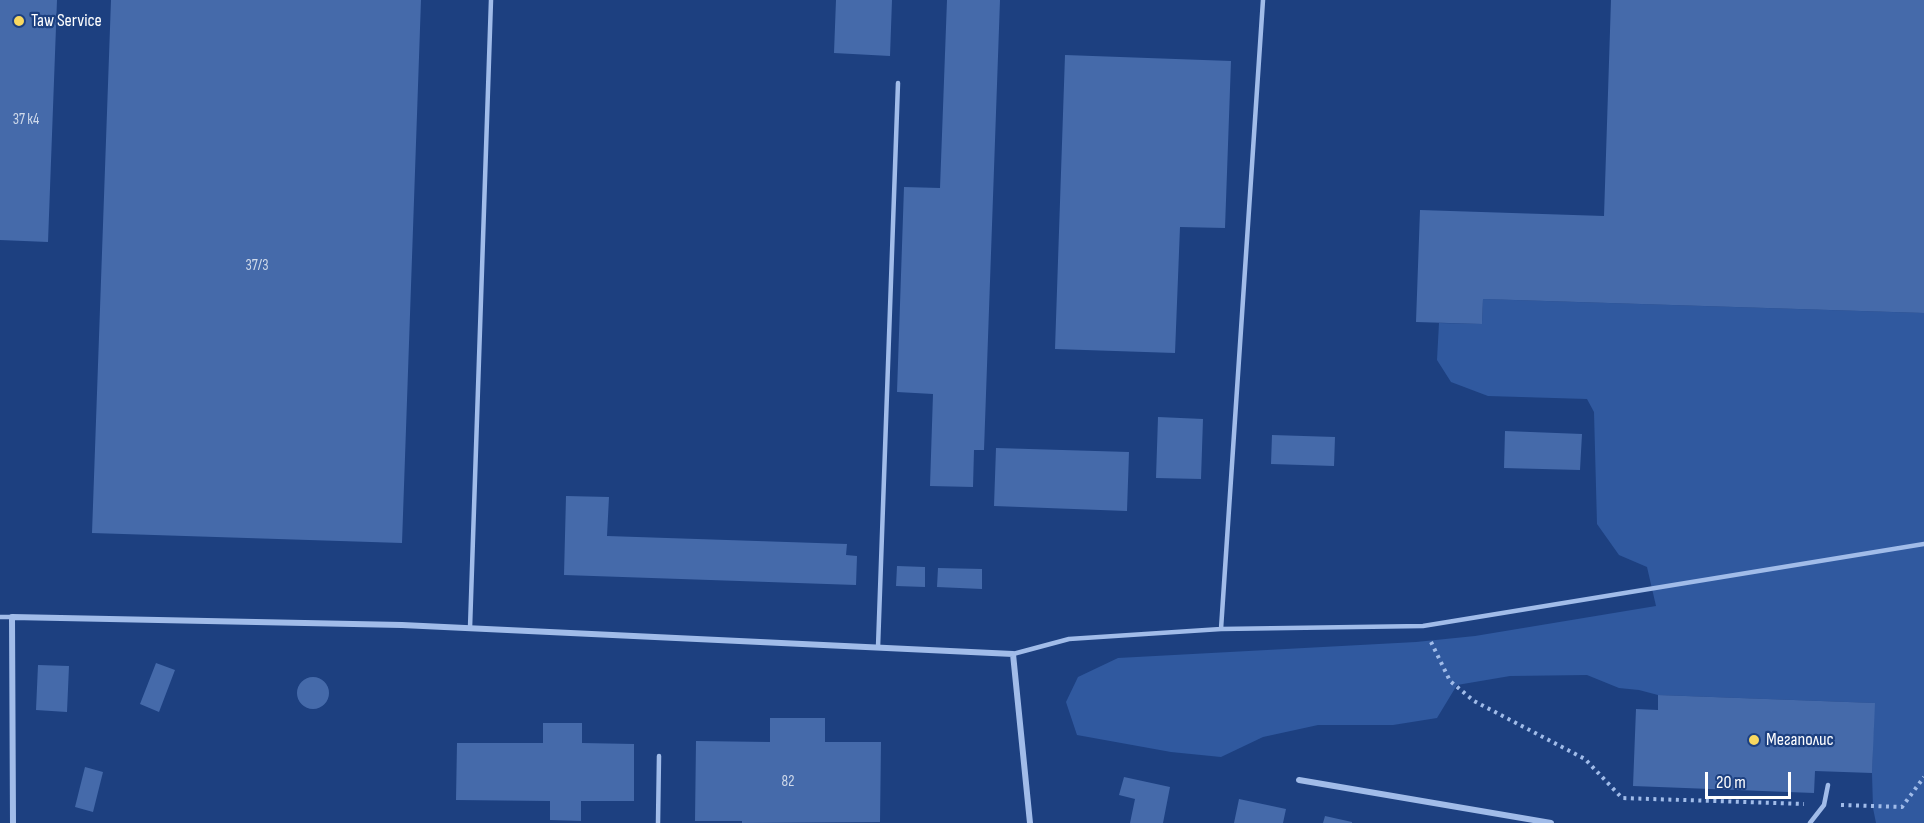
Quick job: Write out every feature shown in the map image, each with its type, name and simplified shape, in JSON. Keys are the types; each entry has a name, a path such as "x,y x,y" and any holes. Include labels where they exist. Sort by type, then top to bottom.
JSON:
{"street":[{"path":"13,823 12,617 470,628 1013,654 1030,823"},
{"path":"1299,780 1551,823"}],"lane":[{"path":"470,628 491,0"},
{"path":"1221,629 1263,0"},
{"path":"878,647 898,83"},
{"path":"1013,654 1069,639 1221,629 1423,626 1924,544"},
{"path":"0,617 12,617"},
{"path":"658,823 659,756"},
{"path":"1810,823 1824,805 1828,785"}],"path":[{"path":"1423,626 1450,681 1473,701 1585,759 1622,798 1902,807 1924,777"}],"shaded area":[{"path":"1483,299 1924,313 1924,823 1876,823 1872,773 1874,703 1658,695 1619,688 1587,675 1510,676 1457,685 1437,718 1393,725 1318,725 1263,737 1221,757 1171,752 1077,735 1066,702 1078,677 1118,658 1416,642 1475,636 1656,606 1647,567 1619,555 1597,524 1594,412 1587,399 1488,396 1451,382 1437,360 1439,323 1482,324"}],"building":[{"path":"0,0 57,0 48,242 0,240"},
{"path":"111,0 421,0 402,543 92,533"},
{"path":"836,0 892,0 890,56 834,53"},
{"path":"947,0 1000,0 984,450 974,450 973,487 930,486 933,394 897,392 904,187 940,188"},
{"path":"1611,0 1924,0 1924,313 1483,299 1482,324 1416,322 1420,210 1604,216"},
{"path":"1065,55 1231,61 1225,228 1180,227 1175,353 1055,349"},
{"path":"1158,417 1203,419 1201,479 1156,478"},
{"path":"1505,431 1582,434 1580,470 1504,468"},
{"path":"1272,435 1335,437 1334,466 1271,464"},
{"path":"996,448 1129,452 1127,511 994,506"},
{"path":"566,496 609,497 607,536 847,544 846,555 857,556 856,585 564,575"},
{"path":"897,566 925,567 925,587 896,586"},
{"path":"938,568 982,569 982,589 937,587"},
{"path":"156,663 175,670 159,712 140,704"},
{"path":"38,665 69,666 67,712 36,710"},
{"path":"313,677 324,682 329,693 324,704 313,709 302,704 297,693 302,682"},
{"name":"Мегаполис","path":"1658,695 1875,703 1872,773 1815,771 1814,793 1633,786 1636,709 1658,710"},
{"path":"770,718 825,718 825,742 881,742 880,822 695,821 696,741 770,742"},
{"path":"543,723 582,723 582,743 634,744 634,801 581,801 581,821 550,820 550,801 456,800 457,743 543,743"},
{"path":"85,767 103,772 93,812 75,807"},
{"path":"1124,777 1170,787 1163,823 1130,823 1135,799 1119,795"},
{"path":"1239,799 1286,809 1283,823 1234,823"},
{"path":"1325,816 1352,822 1352,823 1323,823"}],"place":[{"name":"Taw Service","path":"19,21"},
{"name":"Мегаполис","path":"1754,740"}]}
